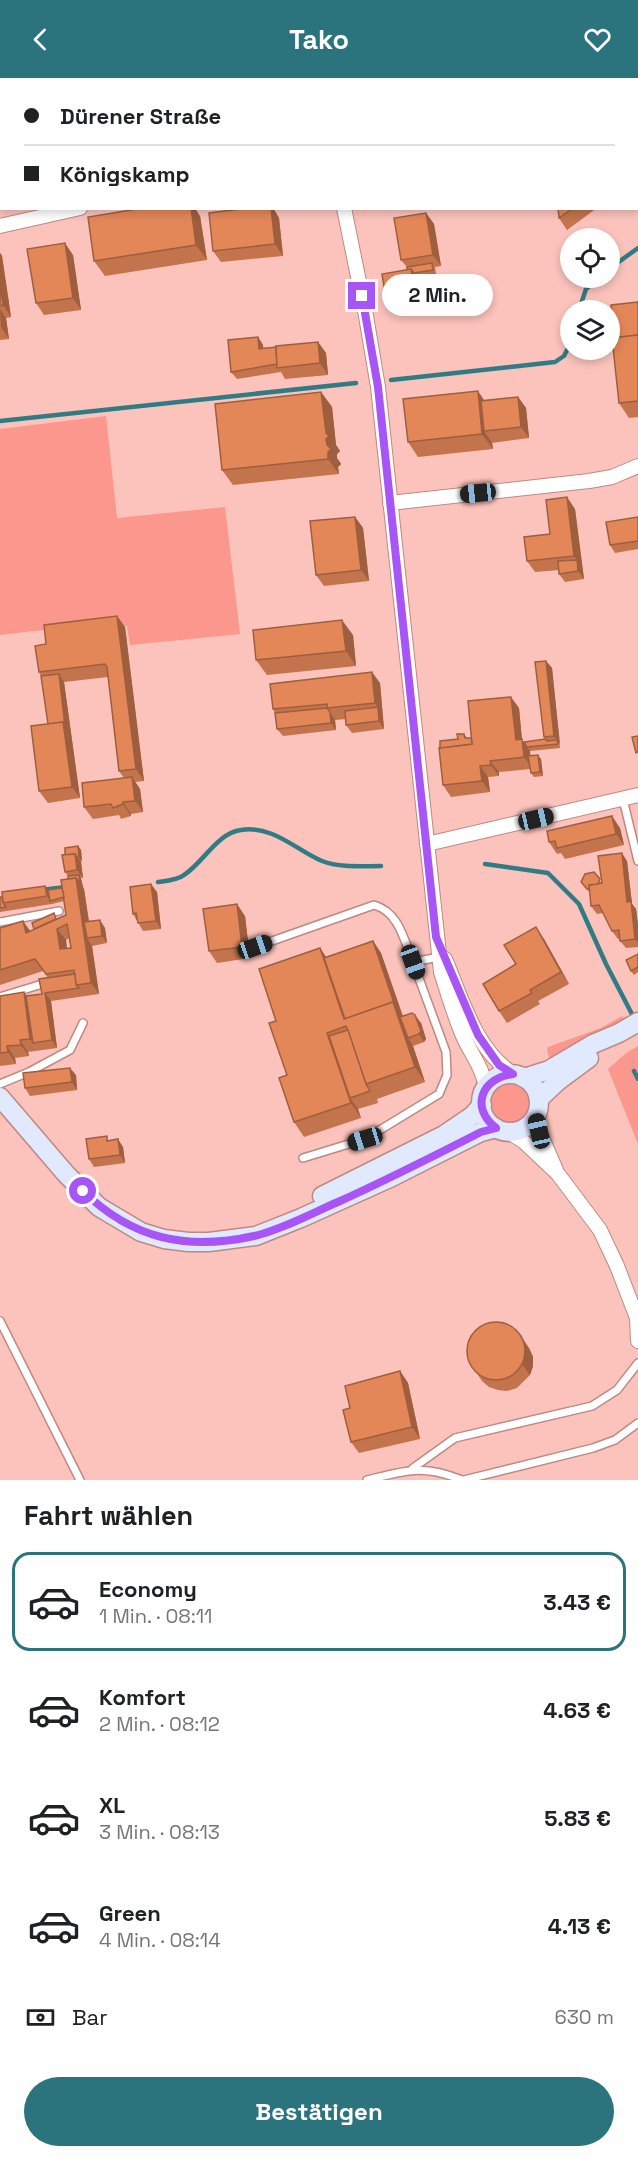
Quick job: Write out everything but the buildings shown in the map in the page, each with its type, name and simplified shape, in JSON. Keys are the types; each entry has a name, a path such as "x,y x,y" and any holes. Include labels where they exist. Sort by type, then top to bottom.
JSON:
{"main road":[{"path":"225,1240 444,1135 472,1116 493,1080 502,1076 519,1076 549,1070 593,1044 628,1028"},
{"path":"0,1097 66,1174 99,1207 119,1220 141,1232 164,1239 188,1242 225,1240 256,1236 301,1218 392,1177 481,1132 525,1128 558,1081 628,1028"},
{"path":"519,1076 534,1087 538,1108"},
{"path":"484,1096 484,1114 489,1122 503,1130"}],"street":[{"path":"0,226 71,210"},
{"path":"344,210 376,375 441,972 455,1016 484,1076 484,1096"},
{"path":"390,503 589,481 612,477 638,466"},
{"path":"427,844 638,795"},
{"path":"436,937 478,1035 499,1065 519,1076"},
{"path":"538,1108 539,1131 558,1174"},
{"path":"503,1130 523,1141 558,1174 600,1230 637,1318 638,1341"}],"lane":[{"path":"623,799 638,861"},
{"path":"255,947 374,906 384,908 395,918 446,1052 447,1076 439,1094 365,1139 303,1158"},
{"path":"0,922 59,911"},
{"path":"413,962 439,957"},
{"path":"0,997 39,985"},
{"path":"0,1084 29,1072 70,1050 83,1023"},
{"path":"1,1323 80,1480"},
{"path":"368,1480 413,1468 455,1438 592,1406 617,1390 638,1363"},
{"path":"413,1468 445,1473 463,1480 593,1448 615,1440 638,1423"}],"shaded area":[{"path":"106,416 117,518 225,507 240,634 130,645 127,626 53,634 52,629 0,635 0,429"},
{"path":"622,1016 625,1020 550,1062 548,1047 601,1028"},
{"path":"638,1046 638,1144 608,1069"},
{"path":"511,1081 526,1087 532,1102 526,1117 511,1123 496,1117 490,1102 496,1087"}],"waterway":[{"path":"620,261 638,248"},
{"path":"582,300 587,288"},
{"path":"391,380 555,362 560,359"},
{"path":"0,421 356,383"},
{"path":"158,882 181,877 191,870 217,842 232,832 253,829 274,835 322,861 336,865 381,866"},
{"path":"485,864 548,873 579,904 634,1018"},
{"path":"41,890 66,887"},
{"path":"634,1071 638,1079"}],"route":[{"path":"83,1191 99,1207 119,1220 141,1232 164,1239 209,1242 256,1236 392,1177 481,1132 496,1128 484,1114 482,1096 493,1080 513,1074 499,1065 478,1035 436,937 378,387 362,296"}]}
